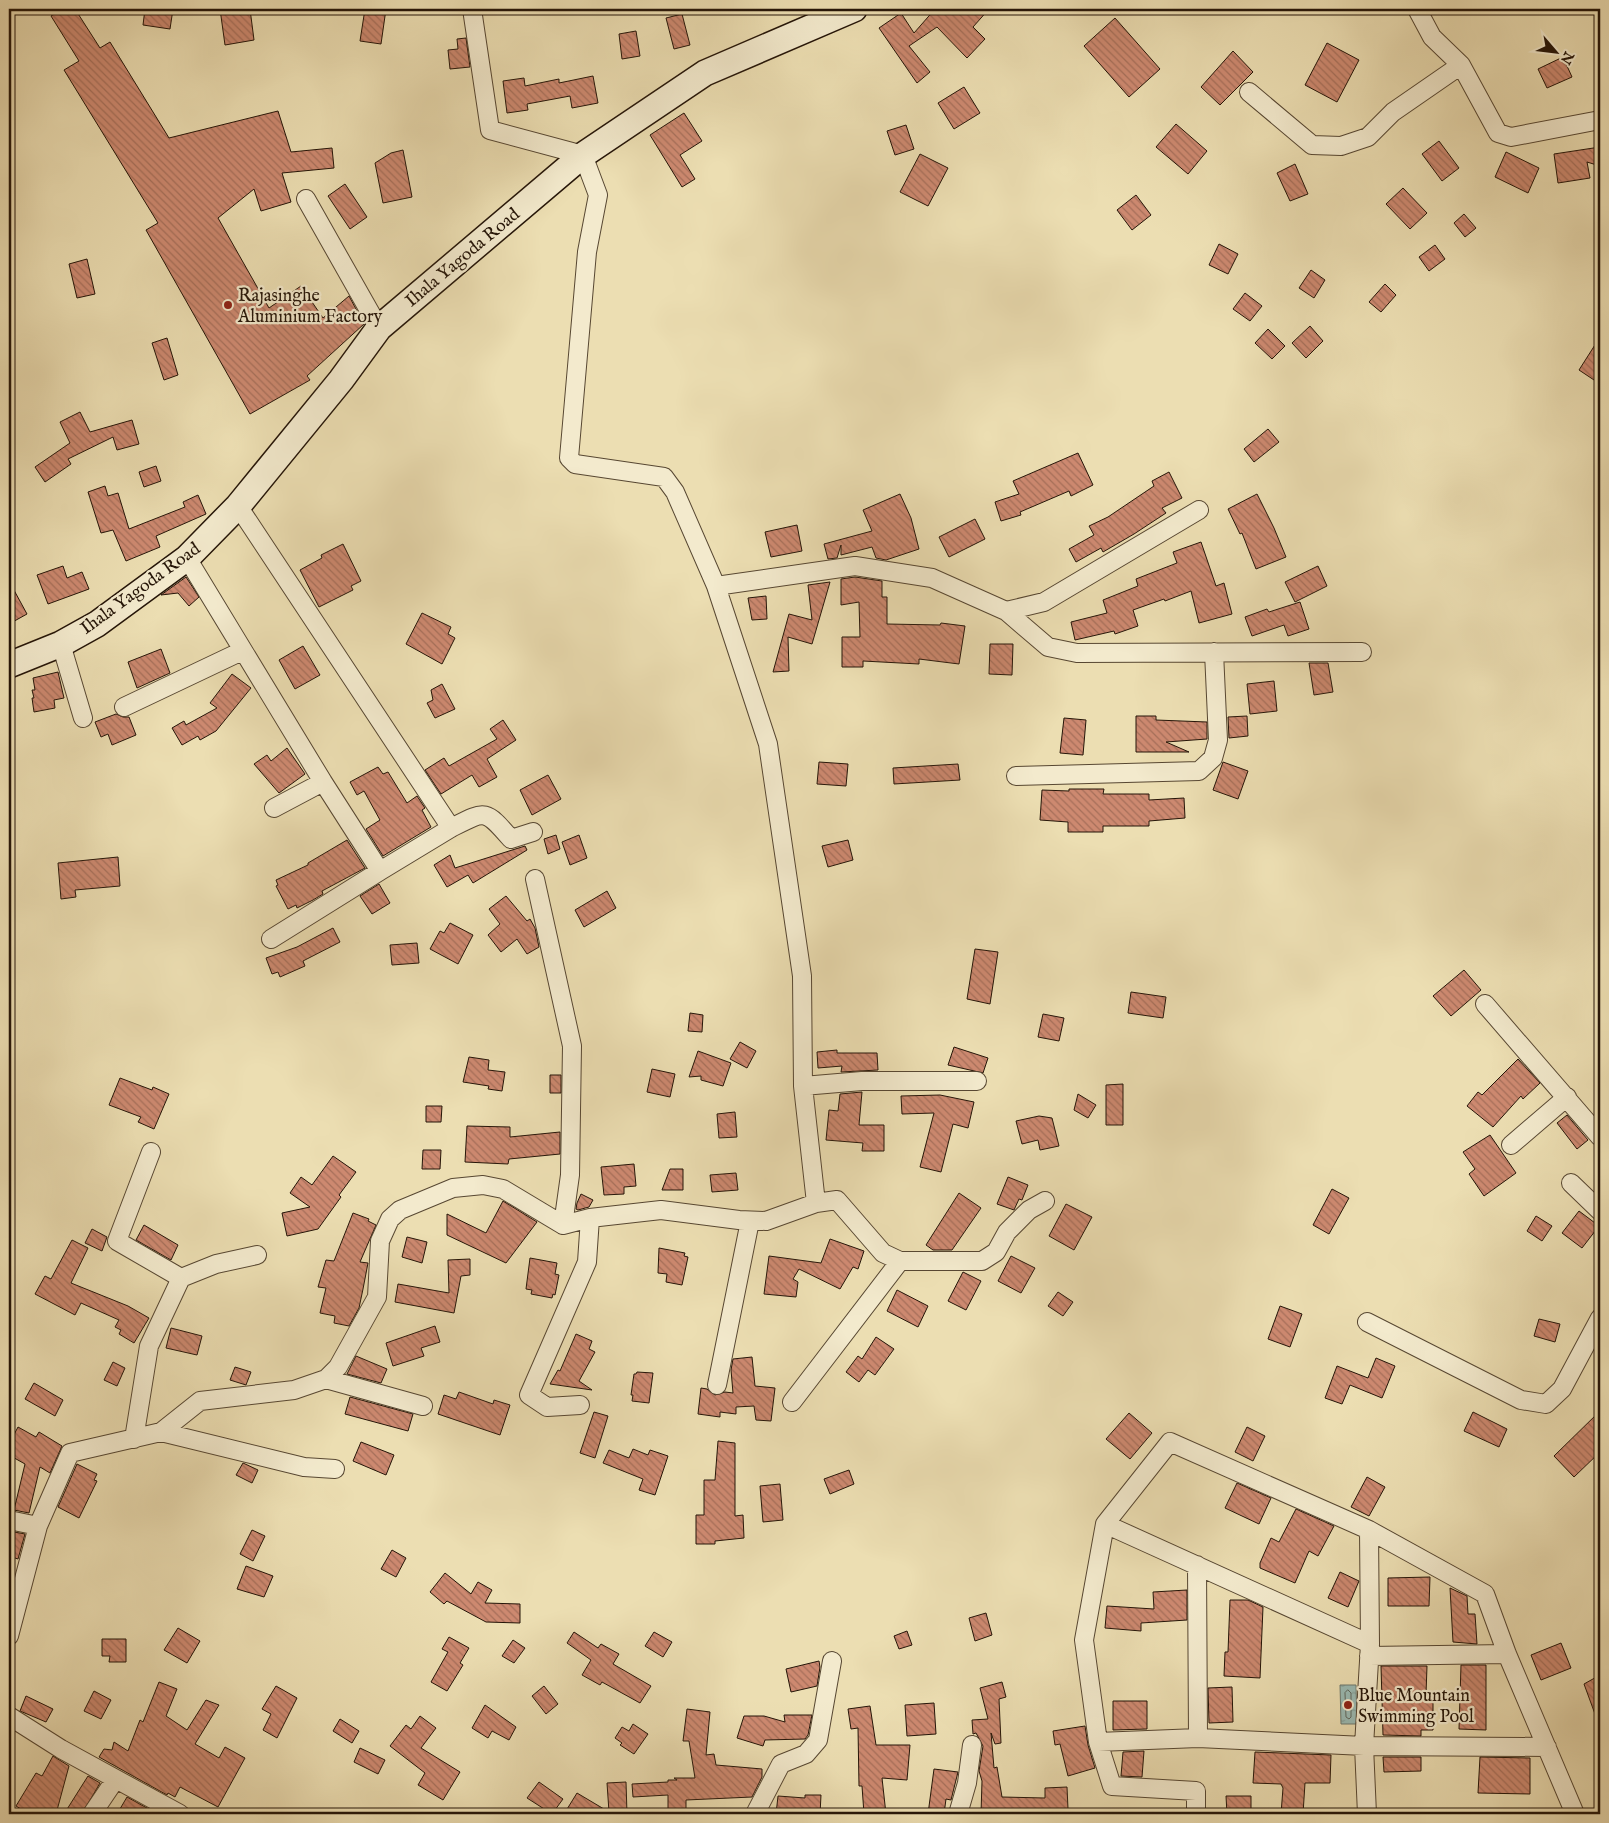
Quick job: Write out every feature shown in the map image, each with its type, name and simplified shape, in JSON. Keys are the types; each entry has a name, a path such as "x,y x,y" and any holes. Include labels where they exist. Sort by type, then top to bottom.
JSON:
{"street":[{"path":"472,9 490,130 583,155 598,196 587,252 569,458 575,464 664,477 676,492 716,586 768,744 802,976 803,1086 816,1202"},
{"name":"Ihala Yagoda Road","path":"9,666 61,644 97,624 187,558 238,506 341,380 378,328 583,155 705,73 854,9"},
{"path":"1417,9 1432,37 1461,64 1498,133 1511,136 1600,120"},
{"path":"1248,92 1312,145 1341,146 1368,137 1393,112 1461,64"},
{"path":"306,199 378,328"},
{"path":"238,506 451,828"},
{"path":"1006,612 1044,602 1199,510"},
{"path":"187,558 242,651 380,871"},
{"path":"716,586 855,566 932,578 1006,612 1048,647 1078,653 1362,652"},
{"path":"61,644 83,718"},
{"path":"124,707 242,651"},
{"path":"1016,776 1199,772 1213,758 1218,740 1214,652"},
{"path":"274,808 323,782"},
{"path":"272,939 380,871 478,814 492,817 511,839 534,832"},
{"path":"535,879 572,1046 570,1175 563,1224"},
{"path":"1485,1004 1600,1137"},
{"path":"803,1086 862,1082 978,1080"},
{"path":"1511,1145 1567,1097"},
{"path":"151,1152 117,1241 181,1278"},
{"path":"1571,1183 1600,1212"},
{"path":"9,1636 38,1526 70,1453 161,1432 200,1401 294,1390 326,1379 338,1367 377,1297 380,1241 390,1219 400,1210 453,1188 483,1185 503,1189 563,1224 590,1218 661,1210 750,1221 766,1221 816,1202 837,1200 883,1253 900,1261 982,1261 996,1252 1006,1232 1029,1210 1046,1200"},
{"path":"580,1404 547,1407 529,1395 587,1262 590,1218"},
{"path":"717,1385 750,1221"},
{"path":"134,1439 149,1346 181,1278 216,1264 257,1255"},
{"path":"792,1402 900,1261"},
{"path":"1367,1322 1521,1400 1546,1404 1562,1389 1600,1318"},
{"path":"326,1379 423,1406"},
{"path":"161,1432 304,1467 335,1469"},
{"path":"1196,1814 1196,1791 1112,1786 1098,1742 1084,1640 1106,1524 1170,1442 1369,1530 1484,1594 1507,1654 1575,1814"},
{"path":"9,1520 38,1526"},
{"path":"1106,1524 1197,1565 1370,1650 1507,1654"},
{"path":"1367,1814 1364,1746 1370,1650 1369,1530"},
{"path":"1197,1565 1198,1738"},
{"path":"755,1814 781,1764 806,1754 818,1740 832,1661"},
{"path":"9,1716 115,1780 180,1814"},
{"path":"1098,1742 1198,1738 1364,1746 1547,1747"},
{"path":"958,1814 968,1783 972,1745"},
{"path":"92,1814 115,1780"}],"water":[{"name":"Blue Mountain Swimming Pool","path":"1340,1685 1356,1685 1357,1724 1341,1724"}],"building":[{"path":"62,9 75,9 100,48 110,42 169,138 278,111 291,152 332,148 334,168 282,173 291,202 261,211 254,189 218,218 269,308 301,286 323,318 349,296 364,324 307,376 310,380 250,414 146,230 158,223 64,70 79,61 51,16"},
{"path":"145,9 173,9 170,29 143,25"},
{"path":"220,9 250,9 254,40 225,45"},
{"path":"365,9 386,9 381,44 360,41"},
{"path":"935,9 989,9 973,27 985,39 967,58 937,27 909,46 930,72 917,83 879,28 901,13 914,33"},
{"path":"682,14 690,45 674,49 666,18"},
{"path":"1115,18 1160,69 1129,97 1084,46"},
{"path":"636,31 640,56 622,59 619,34"},
{"path":"466,38 470,67 450,69 448,50 458,49 457,39"},
{"path":"1327,43 1359,60 1337,102 1305,85"},
{"path":"1233,51 1253,72 1220,105 1201,87"},
{"path":"1563,57 1572,77 1547,88 1538,69"},
{"path":"593,76 598,103 572,108 570,96 527,104 528,110 507,113 503,81 524,78 525,86 559,79 559,83"},
{"path":"964,87 980,113 954,129 938,103"},
{"path":"684,113 702,141 680,155 695,179 682,187 650,135"},
{"path":"1176,124 1207,151 1188,174 1156,147"},
{"path":"906,125 914,149 895,155 887,131"},
{"path":"1439,141 1459,168 1442,181 1422,154"},
{"path":"1600,147 1600,166 1587,162 1590,178 1558,183 1554,154"},
{"path":"403,150 412,197 383,203 375,163 391,153"},
{"path":"1506,152 1539,168 1528,193 1495,177"},
{"path":"920,154 948,168 928,206 900,192"},
{"path":"1295,164 1308,194 1290,201 1277,173"},
{"path":"345,184 367,217 350,229 328,196"},
{"path":"1403,188 1427,213 1410,229 1386,204"},
{"path":"1136,195 1151,215 1132,230 1117,210"},
{"path":"1464,214 1476,228 1465,237 1454,223"},
{"path":"1219,244 1238,254 1228,274 1209,265"},
{"path":"1435,245 1445,259 1429,271 1419,257"},
{"path":"87,259 95,294 77,298 69,264"},
{"path":"1311,270 1325,280 1314,298 1299,288"},
{"path":"1385,284 1396,295 1381,312 1369,302"},
{"path":"1245,293 1262,306 1250,321 1233,309"},
{"path":"1310,326 1323,341 1306,358 1292,343"},
{"path":"1268,329 1285,346 1272,359 1255,343"},
{"path":"1600,337 1600,384 1579,370"},
{"path":"167,338 178,375 164,380 152,343"},
{"path":"80,412 90,432 132,420 139,444 117,450 113,437 68,459 71,464 45,482 35,467 70,443 60,422"},
{"path":"1268,429 1279,442 1254,462 1244,449"},
{"path":"1078,453 1093,485 1071,496 1069,491 1020,512 1021,515 1001,521 995,502 1019,494 1013,481"},
{"path":"156,466 161,481 144,487 139,472"},
{"path":"1169,472 1182,498 1162,508 1166,513 1134,534 1103,552 1101,548 1076,562 1069,549 1094,535 1089,526 1108,517 1154,486 1152,481"},
{"path":"105,486 108,496 118,493 129,529 185,507 183,502 198,495 206,514 156,536 160,547 126,561 113,530 101,533 88,492"},
{"path":"900,494 911,518 919,549 886,560 876,558 872,547 841,555 841,545 837,558 828,559 824,544 872,531 863,510"},
{"path":"1257,494 1286,557 1256,569 1242,533 1240,534 1228,509"},
{"path":"975,519 985,539 949,557 939,537"},
{"path":"797,525 802,551 771,557 765,532"},
{"path":"1201,542 1216,586 1224,583 1232,614 1199,623 1191,591 1133,610 1138,626 1115,634 1114,631 1075,640 1071,622 1107,613 1103,600 1138,586 1136,579 1177,563 1173,552"},
{"path":"343,544 361,581 351,586 353,590 319,607 300,570 322,558 321,555"},
{"path":"63,566 67,578 82,572 89,589 48,604 37,575"},
{"path":"1318,566 1327,586 1295,602 1285,582"},
{"path":"186,577 199,597 189,606 178,593 161,595"},
{"path":"855,577 882,581 882,597 887,597 887,624 940,625 941,623 965,626 959,664 919,659 919,664 863,661 863,667 842,667 842,637 860,637 859,602 841,605 841,579"},
{"path":"9,581 27,614 9,624"},
{"path":"830,582 812,644 788,637 789,671 773,672 789,614 812,620 808,585"},
{"path":"766,596 767,619 752,620 748,598"},
{"path":"1300,602 1309,629 1288,636 1284,625 1252,636 1245,617 1267,609 1269,612"},
{"path":"422,613 451,627 448,634 455,638 442,664 406,644"},
{"path":"990,644 1013,644 1012,675 989,674"},
{"path":"303,646 320,675 295,689 279,660"},
{"path":"161,649 170,673 137,688 128,662"},
{"path":"1309,663 1328,663 1333,692 1314,695"},
{"path":"58,672 64,698 54,700 55,708 34,712 32,690 35,690 33,678"},
{"path":"232,674 251,688 216,731 200,740 198,736 182,745 172,728 184,721 186,725 217,708 210,703"},
{"path":"1274,681 1277,711 1250,714 1247,684"},
{"path":"442,684 455,709 435,718 427,703 433,700 431,690"},
{"path":"116,714 129,717 136,735 112,745 108,734 101,737 95,722"},
{"path":"1136,716 1156,716 1156,720 1207,722 1207,739 1166,742 1189,752 1136,752"},
{"path":"1247,716 1248,736 1229,738 1228,717"},
{"path":"1064,718 1086,720 1083,755 1060,753"},
{"path":"503,720 516,740 487,759 497,777 479,787 472,775 441,794 425,770 444,758 449,766 497,739 490,729"},
{"path":"287,748 305,774 279,793 254,764 267,755 271,761"},
{"path":"819,762 848,764 846,786 817,784"},
{"path":"1223,762 1248,771 1238,799 1213,790"},
{"path":"958,764 960,780 894,784 893,768"},
{"path":"378,767 383,774 388,772 407,803 417,796 425,808 422,810 431,827 383,856 366,829 380,820 364,791 357,795 350,782"},
{"path":"548,775 561,799 532,815 520,790"},
{"path":"1069,789 1104,789 1103,794 1149,794 1149,800 1184,798 1185,818 1149,821 1149,826 1103,826 1103,832 1068,832 1068,822 1040,820 1042,790 1069,791"},
{"path":"556,835 560,849 548,854 544,839"},
{"path":"579,835 587,858 570,865 562,842"},
{"path":"347,840 365,868 322,891 323,894 313,900 297,908 296,905 288,909 276,886 278,885 276,880 308,865 308,863"},
{"path":"848,840 853,860 828,867 822,846"},
{"path":"525,846 527,850 473,883 468,875 447,887 434,865 450,855 455,868"},
{"path":"118,857 120,886 75,890 76,897 61,899 58,863"},
{"path":"379,884 390,903 372,914 360,896"},
{"path":"607,891 616,908 584,927 575,910"},
{"path":"506,896 527,921 530,919 535,928 539,947 527,954 517,939 501,952 488,935 500,924 489,909"},
{"path":"450,923 473,935 458,964 430,949 440,931 444,933"},
{"path":"333,928 340,942 303,961 305,966 280,977 278,972 272,974 266,958 297,947"},
{"path":"417,943 419,963 392,965 390,945"},
{"path":"975,949 998,952 990,1004 967,999"},
{"path":"1464,970 1481,990 1451,1016 1433,996"},
{"path":"1131,992 1166,997 1163,1018 1128,1013"},
{"path":"690,1013 703,1015 702,1032 688,1031"},
{"path":"1043,1014 1064,1018 1059,1041 1038,1037"},
{"path":"740,1042 756,1051 747,1068 730,1059"},
{"path":"954,1047 988,1058 983,1073 948,1065"},
{"path":"837,1050 837,1053 877,1053 878,1070 841,1072 842,1066 818,1068 817,1052"},
{"path":"698,1051 731,1063 723,1086 701,1080 701,1076 689,1077"},
{"path":"469,1057 489,1060 488,1070 505,1072 502,1091 488,1089 489,1086 463,1082"},
{"path":"1518,1059 1540,1083 1523,1099 1521,1096 1493,1127 1467,1106 1478,1092 1482,1095"},
{"path":"652,1069 675,1074 670,1097 647,1092"},
{"path":"550,1075 561,1075 561,1093 550,1093"},
{"path":"120,1078 152,1090 153,1087 169,1094 154,1129 138,1122 141,1117 109,1105"},
{"path":"1123,1084 1123,1125 1106,1125 1106,1085"},
{"path":"862,1092 859,1125 884,1125 884,1151 862,1151 863,1143 826,1140 829,1110 838,1111 840,1094"},
{"path":"1078,1094 1096,1105 1088,1118 1074,1110"},
{"path":"940,1095 974,1102 968,1128 953,1124 941,1172 920,1167 934,1113 902,1114 901,1096"},
{"path":"426,1106 442,1106 441,1122 426,1122"},
{"path":"735,1112 737,1137 719,1138 717,1114"},
{"path":"1567,1115 1588,1140 1577,1149 1557,1123"},
{"path":"1039,1116 1052,1118 1059,1146 1040,1150 1038,1140 1022,1144 1016,1121"},
{"path":"467,1126 510,1127 510,1137 560,1132 560,1154 509,1159 508,1164 465,1162"},
{"path":"1490,1135 1516,1173 1484,1196 1469,1174 1475,1169 1463,1152"},
{"path":"423,1150 441,1150 440,1169 422,1169"},
{"path":"333,1156 356,1172 318,1229 287,1236 282,1213 310,1207 290,1193 301,1177 312,1185"},
{"path":"634,1164 636,1186 624,1187 624,1194 604,1195 601,1167"},
{"path":"670,1169 683,1169 683,1190 662,1190"},
{"path":"736,1173 738,1190 712,1192 710,1175"},
{"path":"1008,1177 1028,1185 1022,1200 1019,1199 1014,1210 997,1204"},
{"path":"1332,1189 1349,1198 1329,1234 1313,1225"},
{"path":"959,1193 981,1208 952,1250 933,1250 926,1245"},
{"path":"581,1194 593,1200 589,1207 578,1210 576,1209 577,1203"},
{"path":"503,1201 537,1222 506,1263 447,1235 447,1214 486,1233"},
{"path":"1066,1204 1092,1217 1074,1250 1049,1236"},
{"path":"1579,1211 1599,1226 1582,1248 1562,1233"},
{"path":"353,1213 369,1219 368,1221 376,1225 360,1262 368,1263 359,1308 349,1326 334,1323 335,1316 320,1313 326,1288 318,1287 326,1260 334,1261"},
{"path":"1536,1216 1552,1226 1542,1241 1527,1231"},
{"path":"144,1225 178,1245 171,1260 136,1240"},
{"path":"92,1229 107,1237 102,1251 85,1243"},
{"path":"407,1237 427,1242 422,1263 402,1257"},
{"path":"830,1239 864,1251 858,1269 853,1267 840,1289 799,1269 793,1279 798,1282 796,1297 764,1294 769,1256 821,1263"},
{"path":"72,1240 88,1248 71,1283 128,1306 149,1318 134,1343 119,1334 121,1330 115,1327 119,1320 81,1303 75,1315 35,1294 45,1276 51,1279"},
{"path":"659,1248 685,1253 684,1256 688,1257 682,1285 666,1282 667,1274 658,1273"},
{"path":"1011,1256 1035,1268 1021,1293 998,1281"},
{"path":"530,1258 557,1263 555,1274 559,1275 555,1295 553,1294 552,1298 531,1294 532,1290 526,1289"},
{"path":"470,1259 470,1275 461,1276 454,1313 395,1302 398,1284 449,1293 448,1260"},
{"path":"963,1272 981,1281 966,1310 948,1301"},
{"path":"897,1290 928,1306 918,1327 887,1311"},
{"path":"1058,1292 1073,1302 1063,1316 1048,1306"},
{"path":"1280,1306 1302,1314 1290,1347 1268,1339"},
{"path":"1539,1319 1560,1324 1555,1342 1534,1336"},
{"path":"435,1326 440,1342 421,1348 424,1356 393,1366 386,1343"},
{"path":"171,1328 202,1336 197,1355 166,1348"},
{"path":"576,1334 592,1341 589,1349 595,1352 579,1381 592,1390 550,1384 558,1370 560,1371"},
{"path":"876,1337 894,1349 875,1375 868,1370 859,1382 846,1372 858,1356 862,1359"},
{"path":"356,1356 387,1369 381,1383 347,1374"},
{"path":"752,1357 755,1386 775,1388 771,1421 756,1420 754,1406 736,1407 736,1414 720,1412 720,1417 698,1414 701,1388 707,1389 715,1395 725,1392 733,1393 731,1370 733,1359"},
{"path":"1376,1358 1395,1366 1382,1398 1350,1385 1342,1404 1325,1398 1337,1366 1368,1378"},
{"path":"113,1362 125,1368 117,1386 104,1380"},
{"path":"235,1367 251,1372 246,1385 230,1380"},
{"path":"637,1372 653,1373 649,1403 632,1401 634,1374"},
{"path":"34,1383 63,1400 55,1416 25,1399"},
{"path":"459,1392 493,1404 494,1400 510,1405 500,1435 438,1414 444,1395 456,1399"},
{"path":"350,1397 413,1414 408,1431 345,1414"},
{"path":"1600,1411 1600,1452 1574,1477 1554,1456"},
{"path":"594,1412 608,1416 595,1458 580,1453"},
{"path":"1473,1412 1507,1429 1499,1447 1464,1431"},
{"path":"1129,1413 1152,1433 1130,1459 1106,1439"},
{"path":"18,1427 36,1437 39,1432 62,1446 50,1473 40,1467 29,1513 14,1510 25,1464 9,1455 9,1444"},
{"path":"1247,1427 1265,1436 1253,1461 1235,1452"},
{"path":"718,1441 735,1443 735,1516 743,1515 744,1538 715,1541 715,1544 696,1544 696,1515 704,1515 704,1480 715,1480"},
{"path":"361,1442 394,1455 386,1475 353,1461"},
{"path":"633,1449 648,1455 650,1450 668,1456 655,1495 639,1490 643,1479 603,1463 609,1450 629,1458"},
{"path":"243,1463 258,1470 252,1483 236,1475"},
{"path":"77,1464 97,1474 94,1480 97,1481 79,1518 58,1507"},
{"path":"849,1470 854,1484 830,1494 824,1479"},
{"path":"1367,1477 1385,1487 1369,1516 1351,1507"},
{"path":"1237,1483 1271,1498 1259,1524 1225,1508"},
{"path":"780,1484 783,1520 763,1522 760,1486"},
{"path":"1296,1509 1334,1526 1318,1556 1309,1551 1295,1583 1260,1568 1260,1563 1271,1538 1279,1542"},
{"path":"252,1530 265,1536 253,1561 240,1554"},
{"path":"9,1531 25,1534 18,1559 9,1556"},
{"path":"392,1550 406,1558 396,1577 381,1569"},
{"path":"246,1566 273,1576 264,1597 237,1589"},
{"path":"1340,1572 1359,1581 1348,1607 1328,1598"},
{"path":"445,1573 471,1594 478,1582 492,1590 485,1603 520,1604 520,1623 486,1622 447,1601 444,1604 430,1592"},
{"path":"1430,1577 1429,1606 1388,1606 1388,1578"},
{"path":"1450,1588 1467,1596 1468,1614 1475,1614 1477,1644 1453,1642"},
{"path":"1187,1590 1187,1620 1141,1623 1141,1631 1105,1628 1107,1606 1154,1609 1153,1592"},
{"path":"1230,1600 1248,1600 1263,1607 1260,1678 1224,1676 1225,1652 1228,1652"},
{"path":"986,1613 992,1635 975,1641 969,1618"},
{"path":"178,1628 200,1641 187,1663 164,1650"},
{"path":"907,1631 912,1645 899,1649 894,1636"},
{"path":"574,1632 598,1648 601,1644 619,1654 613,1664 651,1686 640,1703 602,1682 600,1685 582,1675 591,1660 567,1643"},
{"path":"654,1632 672,1642 663,1657 645,1646"},
{"path":"449,1637 469,1648 460,1663 463,1665 447,1691 431,1682 448,1652 442,1649"},
{"path":"102,1639 126,1639 126,1662 109,1662 110,1656 102,1656"},
{"path":"513,1640 525,1648 514,1663 502,1656"},
{"path":"1561,1643 1571,1668 1541,1680 1531,1655"},
{"path":"819,1661 817,1686 791,1692 786,1669"},
{"path":"1461,1665 1486,1665 1486,1730 1459,1729"},
{"path":"1381,1666 1427,1666 1426,1694 1433,1694 1433,1730 1421,1730 1421,1736 1383,1735"},
{"path":"1600,1675 1600,1725 1599,1725 1584,1684"},
{"path":"159,1682 177,1689 166,1716 187,1730 206,1700 219,1705 195,1744 219,1758 225,1747 245,1758 218,1807 180,1787 175,1797 168,1793 167,1795 99,1757 104,1749 112,1750 114,1742 128,1751 140,1720 143,1722"},
{"path":"1002,1682 1006,1697 999,1699 1001,1743 995,1744 991,1733 994,1768 997,1767 1002,1797 1045,1798 1045,1788 1067,1787 1068,1809 1032,1810 1032,1814 981,1814 982,1781 979,1771 983,1746 976,1733 973,1734 972,1720 988,1719 980,1688"},
{"path":"276,1686 297,1698 277,1738 263,1730 271,1714 262,1709"},
{"path":"544,1686 558,1704 546,1714 532,1696"},
{"path":"1232,1687 1233,1722 1209,1723 1208,1688"},
{"path":"94,1691 111,1700 101,1719 84,1711"},
{"path":"26,1696 53,1709 46,1722 20,1711"},
{"path":"1113,1701 1147,1701 1147,1729 1113,1730"},
{"path":"934,1703 936,1734 907,1736 905,1705"},
{"path":"485,1705 516,1727 509,1740 492,1731 488,1738 472,1728"},
{"path":"870,1706 876,1745 910,1745 907,1780 882,1778 886,1814 864,1814 862,1786 859,1786 858,1728 851,1729 848,1709"},
{"path":"687,1709 710,1712 706,1755 714,1754 716,1765 762,1769 762,1777 752,1797 686,1800 686,1809 668,1809 668,1795 633,1797 632,1784 677,1780 674,1778 695,1778 689,1741 683,1741"},
{"path":"784,1715 812,1715 808,1735 805,1739 765,1740 763,1746 737,1738 744,1716 764,1716 785,1722"},
{"path":"420,1716 436,1728 421,1748 460,1772 443,1800 418,1785 425,1773 390,1746 406,1725 411,1729"},
{"path":"340,1719 359,1731 352,1743 333,1731"},
{"path":"633,1724 648,1734 634,1754 620,1745 622,1743 615,1738 622,1727 629,1731"},
{"path":"1085,1726 1095,1768 1068,1776 1060,1744 1055,1745 1053,1731"},
{"path":"360,1748 385,1760 378,1774 354,1762"},
{"path":"1144,1751 1142,1777 1121,1776 1123,1752"},
{"path":"1255,1752 1331,1755 1330,1783 1305,1783 1303,1814 1281,1814 1283,1788 1281,1784 1253,1783"},
{"path":"53,1756 69,1766 56,1814 29,1814 16,1806 36,1773 42,1776"},
{"path":"1383,1757 1421,1757 1421,1771 1384,1772"},
{"path":"1480,1757 1530,1758 1530,1794 1478,1793"},
{"path":"934,1769 958,1772 951,1800 946,1799 944,1814 928,1814"},
{"path":"88,1776 100,1783 82,1814 64,1814"},
{"path":"539,1782 563,1799 552,1814 527,1798"},
{"path":"626,1782 627,1814 564,1814 577,1793 609,1812 607,1783"},
{"path":"805,1795 821,1795 820,1814 776,1814 778,1796 805,1798"},
{"path":"1226,1796 1251,1796 1251,1814 1227,1814"},
{"path":"127,1797 156,1813 117,1814"}],"place":[{"name":"Rajasinghe Aluminium Factory","path":"228,305"},
{"name":"Blue Mountain Swimming Pool","path":"1348,1705"}]}
